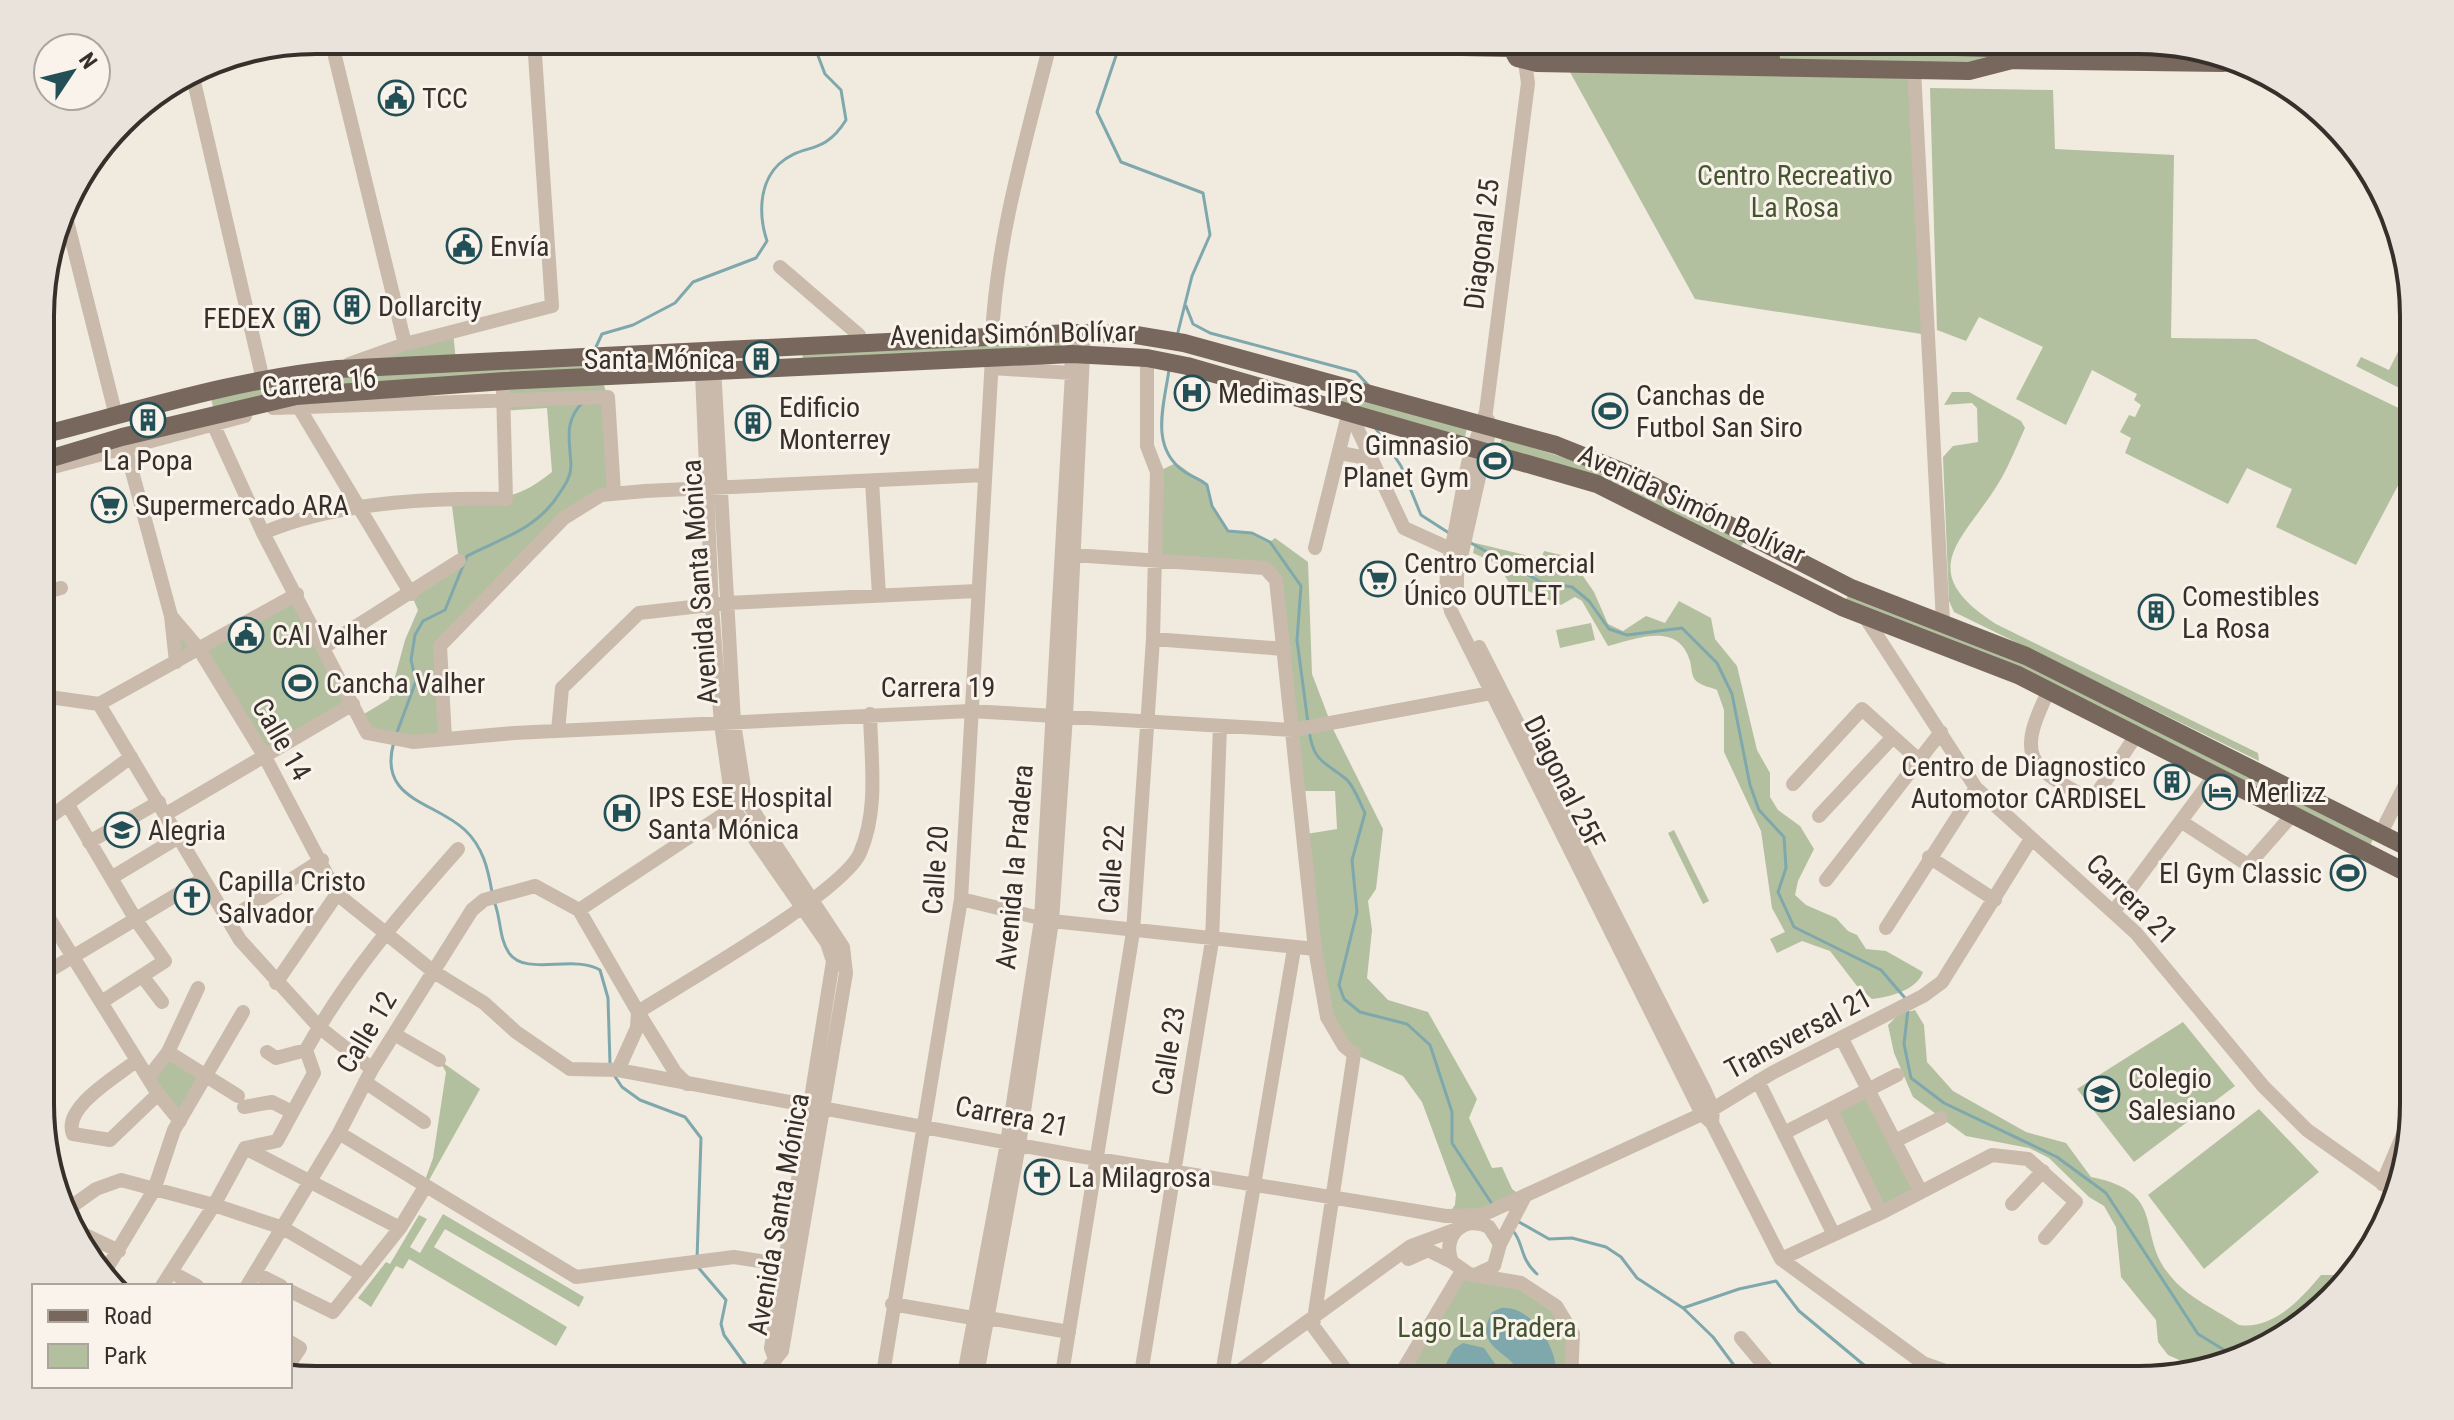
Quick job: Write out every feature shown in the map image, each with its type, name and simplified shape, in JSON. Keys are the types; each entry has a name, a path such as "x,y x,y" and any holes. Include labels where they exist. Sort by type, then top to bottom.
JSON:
{"main road":[{"path":"1525,54 1535,62 1969,71 2012,60"},
{"path":"1535,62 1553,54"},
{"path":"1851,54 2205,63"},
{"name":"Avenida Simón Bolívar","path":"54,432 263,380 338,369 992,336 1077,333 1164,339 1485,422 1615,467 1851,588 2026,656 2399,843"},
{"name":"Avenida Simón Bolívar","path":"54,458 212,421 296,396 505,381 992,363 1079,354 1162,361 1355,412 1597,484 1865,617 2018,675 2399,869"}],"street":[{"path":"334,54 405,344"},
{"path":"338,369 405,344 552,306 535,54"},
{"path":"992,336 995,290 1015,184 1048,54"},
{"name":"Diagonal 25","path":"1479,448 1485,422 1528,83 1535,62"},
{"path":"1914,70 1943,622"},
{"path":"195,84 263,380"},
{"path":"69,229 116,416"},
{"path":"780,267 859,335 859,342"},
{"path":"1077,333 1079,354"},
{"name":"Avenida Santa Mónica","path":"707,349 712,606 740,804 807,903 833,961 782,1351 771,1366"},
{"name":"Avenida la Pradera","path":"1059,716 1072,373 1079,354"},
{"name":"Avenida la Pradera","path":"967,1366 980,1318 1013,1144 1046,921 1073,555 1079,354"},
{"name":"Calle 22","path":"1063,1366 1133,932 1153,639 1157,472 1147,446 1162,361"},
{"path":"992,363 1072,373"},
{"name":"Calle 20","path":"884,1366 892,1304 926,1126 961,899 992,363"},
{"path":"263,533 360,508 451,498 506,499 502,406 505,381"},
{"name":"Carrera 16","path":"54,467 126,449 212,421 270,408 502,406 603,397 614,493"},
{"path":"298,406 411,594"},
{"path":"1315,548 1340,453 1355,412"},
{"path":"1355,412 1372,459 1404,528 1457,547"},
{"path":"89,842 265,757 353,704 263,533 212,421"},
{"name":"Diagonal 25F","path":"1479,448 1448,602 1496,691 1781,1259 1929,1365"},
{"name":"Calle 14","path":"126,449 171,616 176,662"},
{"path":"1340,453 1372,459"},
{"path":"445,739 440,646 564,518 590,500 614,493 985,475"},
{"path":"872,481 879,595"},
{"name":"Avenida Santa Mónica","path":"712,487 727,603 728,723"},
{"path":"1073,555 1265,568 1276,580 1298,729 1300,835 1315,949 1327,1017 1344,1046 1354,1054 1314,1321 1343,1365"},
{"path":"324,647 459,561"},
{"path":"54,590 61,588"},
{"path":"558,731 562,688 639,613 727,603 977,591"},
{"path":"54,698 99,704 176,662 202,655 216,639 297,594"},
{"name":"Calle 14","path":"171,616 202,655 265,757 322,860 337,894"},
{"name":"Carrera 21","path":"1865,617 1976,788 2114,911 2263,1086 2307,1130 2386,1186"},
{"path":"1153,639 1285,649"},
{"path":"2049,690 2030,730 2039,769 2087,798 2094,798 2137,734"},
{"name":"Carrera 19","path":"353,704 367,733 413,742 558,731 970,711 1298,729 1496,691"},
{"path":"99,704 240,940 276,983 368,1076 424,1122"},
{"path":"1793,784 1862,709 1920,761"},
{"path":"638,1012 807,903 844,875 859,855 873,798 870,714"},
{"name":"Calle 23","path":"1142,1366 1212,941 1220,727"},
{"path":"1826,880 1941,732"},
{"path":"1819,816 1892,738"},
{"path":"54,815 131,757"},
{"path":"2114,911 2215,775"},
{"path":"1886,928 1976,788"},
{"path":"2381,833 2399,797"},
{"path":"689,1086 675,1072 579,910 740,804"},
{"path":"68,805 136,920 165,961 103,1001"},
{"path":"2182,822 2250,863 2293,814"},
{"path":"111,878 179,837"},
{"name":"Transversal 21","path":"1264,1365 1314,1321 1411,1246 1709,1115 1758,1081 1923,996 1942,982 2031,839"},
{"path":"267,1052 276,1058 306,1050 385,933 458,849"},
{"path":"1929,857 1995,900"},
{"path":"228,920 322,860"},
{"path":"54,968 203,879"},
{"name":"Calle 12","path":"251,1280 339,1133 368,1076 472,910 484,900 513,889 535,886 579,910"},
{"path":"276,983 337,894 434,972"},
{"path":"961,899 1046,921 1212,941 1315,949"},
{"path":"54,926 158,1094 180,1121"},
{"path":"1223,1366 1294,949"},
{"name":"Carrera 21","path":"434,972 484,1003 516,1032 570,1069 611,1069 689,1086 1098,1159 1176,1169 1446,1216 1482,1214"},
{"path":"143,977 162,1002"},
{"path":"148,1078 168,1052 198,988"},
{"path":"110,1265 154,1190 180,1121 243,1012"},
{"path":"611,1069 637,1028 638,1012"},
{"path":"394,1034 439,1060"},
{"path":"1842,1039 1921,1192"},
{"path":"163,1284 214,1205 245,1148 277,1141 314,1073 306,1050"},
{"path":"168,1052 241,1101 272,1102 292,1112"},
{"path":"137,1060 76,1109 70,1126 73,1134 110,1140 158,1094"},
{"path":"1784,1133 1897,1075"},
{"path":"1758,1081 1833,1233"},
{"path":"1831,1111 1881,1213"},
{"path":"1895,1141 1941,1118"},
{"path":"339,1133 576,1277 679,1266 713,1258 734,1257 791,1266"},
{"path":"245,1148 400,1228"},
{"path":"1781,1259 1881,1213 1992,1155 2028,1159 2076,1202 2045,1238"},
{"path":"2012,1204 2043,1171"},
{"path":"75,1205 110,1182 121,1180 214,1205 283,1228 361,1274"},
{"path":"292,1292 333,1312 400,1228 425,1187"},
{"path":"1477,1274 1494,1266 1524,1198"},
{"name":"Carrera 21","path":"1446,1216 1460,1227"},
{"path":"1405,1365 1457,1267 1449,1241 1460,1227 1483,1224 1494,1232 1524,1285"},
{"path":"91,1238 119,1251"},
{"name":"Transversal 21","path":"1248,1365 1414,1255 1428,1250 1457,1267"},
{"path":"1457,1267 1524,1285 1542,1296 1563,1315 1573,1334 1572,1365"},
{"path":"171,1272 193,1284"},
{"path":"251,1280 271,1284"},
{"path":"892,1304 1069,1332"},
{"name":"Avenida la Pradera","path":"977,1366 980,1318"},
{"path":"1741,1338 1764,1365"}],"green space":[{"name":"Centro Recreativo La Rosa","path":"1490,54 2024,54 1914,70 1928,335 1695,299 1565,63"},
{"path":"1930,88 2053,90 2055,149 2174,155 2171,338 2256,339 2399,408 2399,484 2356,565 2276,527 2292,489 2247,468 2228,504 2125,453 2131,438 2120,432 2129,415 2135,417 2141,405 2134,400 2137,394 2092,370 2066,425 2016,399 2043,347 1979,317 1966,341 1937,330"},
{"path":"453,331 456,362 338,369"},
{"path":"1071,338 1072,349 803,361 802,351"},
{"path":"2399,350 2399,388 2356,366 2361,357 2389,370"},
{"path":"583,359 582,373 213,407 211,398 294,381"},
{"path":"601,377 608,397 614,493 590,500 440,646 445,739 367,733 359,717 389,699 405,640 418,610 411,594 459,561 451,498 481,499 516,494 552,472 547,408 502,411 505,381"},
{"path":"1952,392 1969,392 2021,421 2025,428 2001,479 1953,553 1951,570 1956,587 1970,604 1996,624 2258,753 2259,761 1954,612 1949,601 1943,457 1953,446 1978,442 1977,408 1972,403 1944,405"},
{"path":"1344,393 1467,428 1465,437 1341,402"},
{"path":"1502,438 1604,470 1745,540 1740,548 1499,447"},
{"path":"1176,463 1207,485 1212,506 1228,531 1252,533 1270,542 1275,538 1308,562 1312,674 1333,729 1383,829 1376,889 1368,901 1372,930 1367,978 1388,1000 1428,1012 1477,1099 1469,1118 1492,1168 1502,1167 1512,1189 1524,1198 1481,1215 1450,1212 1455,1205 1456,1194 1422,1102 1403,1076 1354,1054 1334,1031 1300,835 1337,829 1335,791 1297,791 1272,573 1154,562 1157,472"},
{"path":"1475,543 1541,559 1544,551 1570,557 1594,592 1608,624 1623,631 1646,616 1665,623 1679,601 1711,618 1715,639 1737,666 1757,750 1770,773 1770,797 1778,810 1800,826 1814,849 1798,881 1795,895 1806,905 1836,918 1848,931 1857,935 1866,949 1886,951 1923,972 1915,984 1894,994 1872,999 1857,986 1830,951 1802,941 1777,953 1770,939 1785,932 1772,908 1761,831 1724,752 1724,710 1717,690 1694,679 1690,661 1676,641 1655,636 1608,646 1582,601 1575,597 1561,605 1509,583 1498,564 1473,553"},
{"path":"1849,593 2024,661 2374,837 2370,846 1845,602"},
{"path":"297,594 353,704 265,757 199,650 176,662 171,616 199,649"},
{"path":"1591,623 1595,640 1560,648 1556,630"},
{"path":"1674,830 1709,901 1703,904 1668,833"},
{"path":"1915,1010 1924,1025 1927,1062 1953,1091 2026,1132 2066,1143 2091,1177 2116,1184 2132,1194 2142,1205 2161,1263 2173,1279 2204,1304 2239,1325 2263,1323 2275,1318 2305,1294 2321,1275 2337,1275 2311,1301 2254,1339 2189,1361 2168,1355 2158,1342 2156,1320 2121,1277 2116,1227 2104,1206 2089,1197 2049,1158 2029,1148 1966,1136 1913,1097 1894,1053 1888,1025 1899,1014"},
{"path":"2183,1022 2235,1086 2134,1162 2077,1089"},
{"path":"168,1052 207,1079 180,1121 148,1078"},
{"path":"439,1060 480,1089 428,1182 425,1180 433,1158 446,1072"},
{"path":"1869,1090 1921,1192 1881,1213 1831,1111"},
{"path":"2259,1109 2319,1172 2204,1269 2148,1195"},
{"path":"443,1214 584,1297 579,1307 445,1229 434,1247 567,1327 556,1346 409,1259 403,1269 396,1266 371,1307 358,1298 386,1262 390,1264 419,1215 427,1219 410,1247 420,1253"},
{"name":"Lago La Pradera","path":"1462,1271 1501,1277 1568,1322 1570,1365 1406,1365"}],"water":[{"path":"1501,1308 1513,1309 1534,1322 1549,1344 1556,1365 1514,1365 1496,1349 1487,1335 1492,1312"},
{"path":"1463,1343 1484,1348 1496,1365 1445,1365 1454,1349"}],"waterway":[{"path":"594,351 602,334 633,325 675,303 693,282 756,258 767,241 762,201 772,172 788,157 829,139 846,120 841,90 825,74 817,54"},
{"path":"1117,54 1097,112 1121,162 1203,193 1210,235 1192,276 1177,336"},
{"path":"1186,306 1193,324 1210,333 1356,372 1369,386"},
{"path":"1169,370 1162,411 1167,451 1185,472 1207,485 1212,506 1228,531 1252,533 1270,542 1301,586 1297,640 1308,723"},
{"path":"396,735 416,681 411,660 415,635 423,621 445,610 467,556 529,524 559,494 571,469 570,424 583,402"},
{"path":"1376,429 1401,466 1421,515 1449,533"},
{"path":"1471,543 1541,582 1572,587 1589,601 1609,629 1627,635 1682,628 1717,663 1732,694 1750,785 1759,810 1784,837 1786,868 1778,892 1794,927 1881,970 1905,998"},
{"path":"1309,730 1317,755 1349,782 1365,813 1352,860 1357,912 1339,985 1344,999 1360,1012 1407,1024 1430,1045 1452,1112 1452,1143 1494,1207"},
{"path":"394,742 391,761 401,788 465,830 484,859 492,892"},
{"path":"495,904 503,941 517,960 538,965 577,964 600,970 608,998 610,1064"},
{"path":"1908,1009 1904,1044 1911,1078 1944,1103 2057,1157 2106,1193 2198,1334 2225,1351"},
{"path":"614,1075 622,1087 640,1100 685,1117 701,1138 697,1259"},
{"path":"1519,1222 1549,1239 1572,1238 1606,1247 1621,1257 1637,1278 1683,1308 1713,1337 1734,1365"},
{"path":"1513,1231 1527,1262 1537,1274"},
{"path":"697,1266 726,1300 721,1324 724,1335 746,1366"},
{"path":"1683,1308 1739,1289 1776,1281 1799,1311 1864,1365"}],"place":[{"name":"TCC","path":"396,98"},
{"name":"Envía","path":"464,246"},
{"name":"Dollarcity","path":"352,306"},
{"name":"FEDEX","path":"302,318"},
{"name":"Santa Mónica","path":"761,359"},
{"name":"Medimas IPS","path":"1192,393"},
{"name":"Canchas de Futbol San Siro","path":"1610,411"},
{"name":"La Popa","path":"148,420"},
{"name":"Edificio Monterrey","path":"753,423"},
{"name":"Gimnasio Planet Gym","path":"1495,461"},
{"name":"Supermercado ARA","path":"109,505"},
{"name":"Centro Comercial Único OUTLET","path":"1378,579"},
{"name":"Comestibles La Rosa","path":"2156,612"},
{"name":"CAI Valher","path":"246,635"},
{"name":"Cancha Valher","path":"300,683"},
{"name":"Centro de Diagnostico Automotor CARDISEL","path":"2172,782"},
{"name":"Merlizz","path":"2220,792"},
{"name":"IPS ESE Hospital Santa Mónica","path":"622,813"},
{"name":"Alegria","path":"122,830"},
{"name":"El Gym Classic","path":"2348,873"},
{"name":"Capilla Cristo Salvador","path":"192,897"},
{"name":"Colegio Salesiano","path":"2102,1094"},
{"name":"La Milagrosa","path":"1042,1177"}]}
